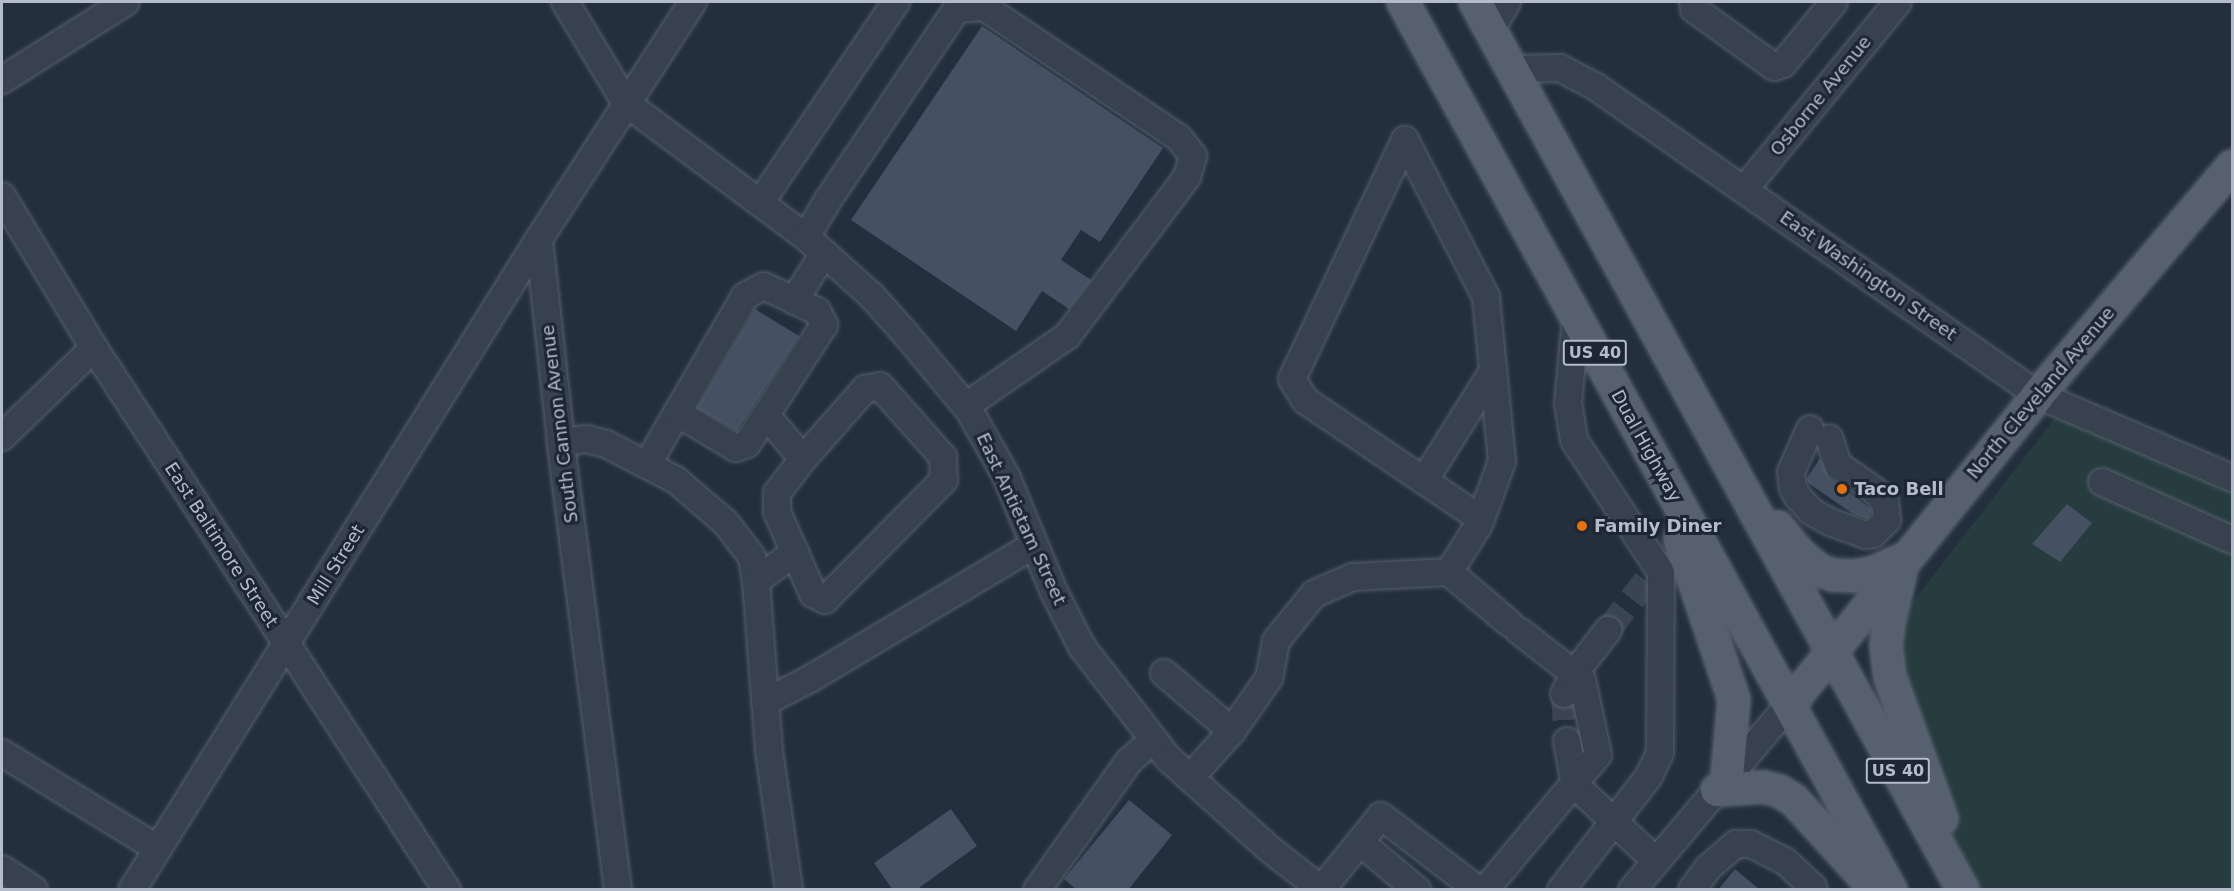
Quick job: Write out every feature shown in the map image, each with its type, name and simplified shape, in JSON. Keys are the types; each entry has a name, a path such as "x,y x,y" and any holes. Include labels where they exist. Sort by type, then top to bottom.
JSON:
{"main road":[{"name":"Dual Highway","path":"1403,2 1892,890"},
{"name":"US 40","path":"1475,2 1963,890"},
{"name":"North Cleveland Avenue","path":"1790,704 2038,395 2232,166"},
{"path":"1632,421 1682,544 1734,699 1722,784 1764,787 1779,791 1794,800 1876,890"},
{"path":"1734,474 1800,554 1819,570 1833,575 1853,576 1872,573 1905,558"},
{"path":"1905,558 1889,622 1886,646 1890,677 1969,890"}],"street":[{"path":"2,80 126,2"},
{"name":"East Antietam Street","path":"565,2 626,103 815,245 872,296 966,406 1005,476 1054,592 1082,647 1170,759 1272,850 1321,889"},
{"path":"539,239 693,2"},
{"path":"760,202 896,2"},
{"path":"1491,29 1507,2"},
{"path":"1693,2 1694,9 1774,67 1783,64 1834,2"},
{"name":"Osborne Avenue","path":"1744,190 1894,3"},
{"path":"794,301 815,245 828,200 957,9 984,7 1179,138 1193,156 1187,177 1067,336 966,406"},
{"name":"East Washington Street","path":"1513,69 1560,68 1596,87 2038,395 2232,478"},
{"path":"1449,572 1481,519 1502,461 1486,297 1405,140 1292,379 1306,400 1481,519"},
{"name":"East Baltimore Street","path":"2,196 94,348 447,890"},
{"name":"South Cannon Avenue","path":"539,239 561,442 618,890"},
{"name":"Mill Street","path":"132,890 539,239"},
{"path":"647,465 677,413 745,296 764,286 817,311 824,325 747,444 736,447 677,413"},
{"path":"1561,890 1649,777 1660,752 1662,619 1660,572 1651,567 1574,440 1568,404 1576,318"},
{"path":"2,437 94,348"},
{"path":"1424,481 1493,371"},
{"path":"880,386 943,457 944,480 825,600 813,594 777,512 777,493 803,459 865,389 880,386"},
{"path":"766,415 803,459"},
{"path":"561,442 587,439 596,441 676,480 726,523 752,557 756,581 769,751 789,890"},
{"path":"2102,482 2232,540"},
{"path":"1651,567 1682,544"},
{"path":"765,702 810,679 1034,545"},
{"path":"756,581 795,552"},
{"path":"1190,778 1232,731 1269,678 1276,641 1314,594 1353,577 1449,572 1514,627 1569,684"},
{"path":"1569,684 1608,630"},
{"path":"1164,673 1232,731"},
{"path":"1485,890 1598,755 1582,680 1569,684"},
{"path":"1632,890 1790,704"},
{"path":"1037,890 1129,761 1154,739"},
{"path":"1567,741 1575,785 1656,861"},
{"path":"2,753 158,849"},
{"path":"1321,889 1381,816 1478,890"},
{"path":"1360,842 1417,890"},
{"path":"1692,890 1707,868 1736,844 1751,844 1785,861 1812,888"},
{"path":"2,869 34,890"}],"green space":[{"path":"2059,413 2232,485 2232,889 1971,889 1904,734 1894,626"}],"building":[{"path":"982,26 1163,148 1100,242 1081,230 1061,260 1091,280 1069,309 1042,291 1016,331 851,220"},
{"path":"755,309 799,336 737,431 697,408"},
{"path":"1820,458 1829,477 1871,509 1871,514 1867,519 1853,514 1808,483 1807,478"},
{"path":"2067,504 2092,523 2060,562 2032,544"},
{"path":"1129,800 1172,835 1128,890 1077,890 1064,879"},
{"path":"951,809 977,846 916,890 893,890 874,863"},
{"path":"1735,869 1760,890 1718,890"}],"tunnel":[{"path":"1608,630 1646,581"},
{"path":"1564,694 1567,741"}],"place":[{"name":"Taco Bell","path":"1842,489"},
{"name":"Family Diner","path":"1582,526"}]}
